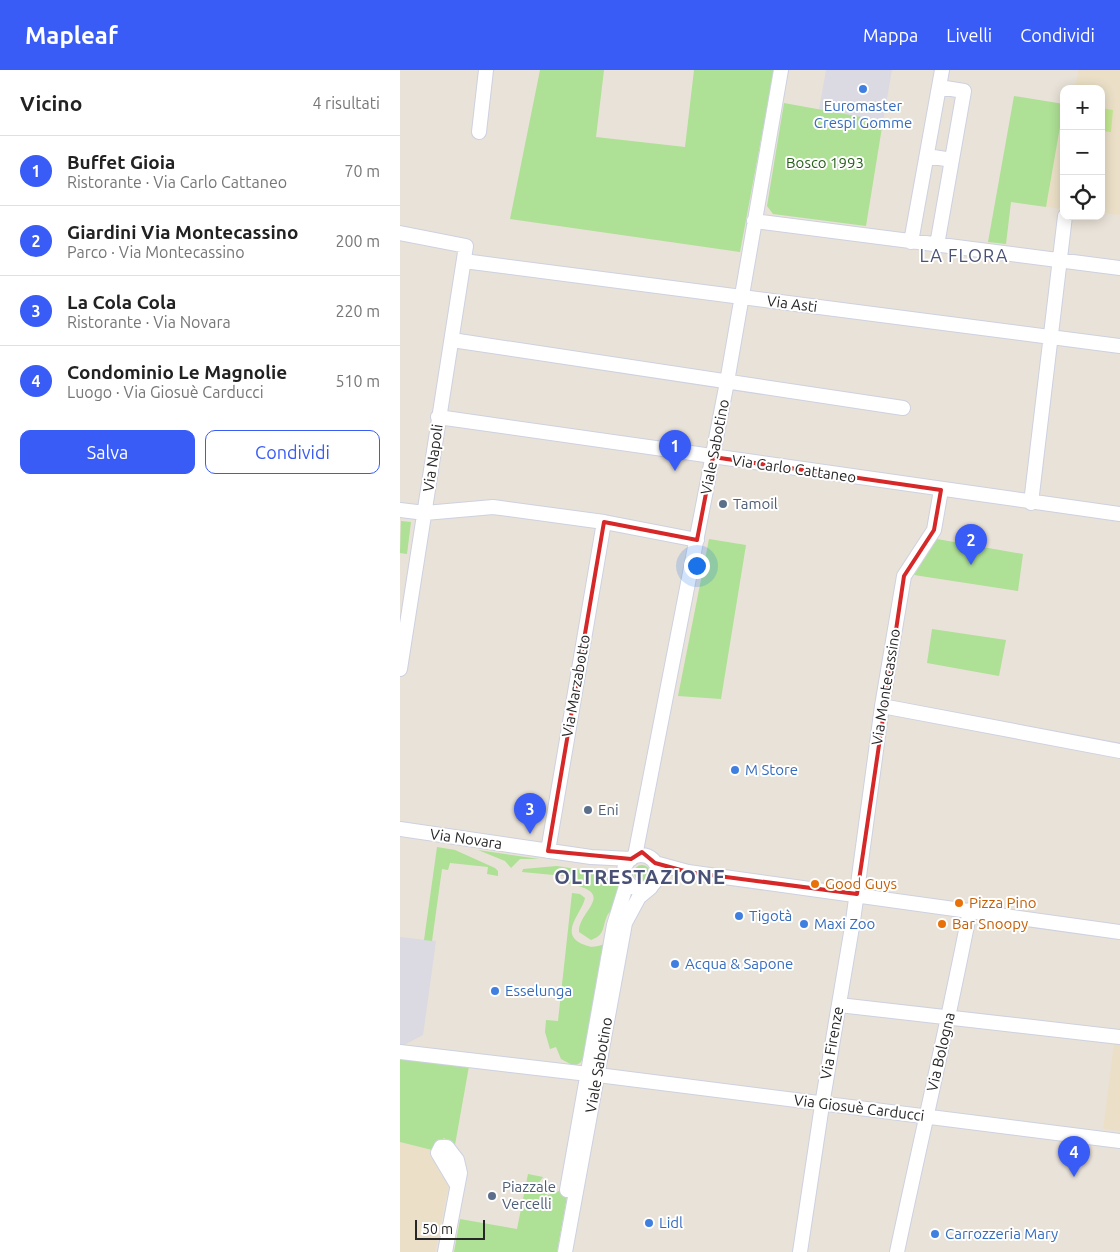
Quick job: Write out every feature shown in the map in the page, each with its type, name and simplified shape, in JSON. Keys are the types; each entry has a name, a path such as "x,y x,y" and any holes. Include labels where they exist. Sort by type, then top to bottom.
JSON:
{"street":[{"path":"479,132 486,70"},
{"name":"Viale Sabotino","path":"633,858 643,822 727,382 781,70"},
{"path":"911,242 942,70"},
{"path":"937,245 964,91 939,87"},
{"path":"926,156 952,160"},
{"path":"1031,503 1064,220"},
{"path":"754,222 1120,268"},
{"name":"Via Napoli","path":"400,233 466,246 400,669"},
{"name":"Via Asti","path":"464,261 1120,346"},
{"path":"452,340 903,408"},
{"name":"Via Carlo Cattaneo","path":"438,417 1031,503 1120,514"},
{"name":"Via Montecassino","path":"857,894 882,706 904,576 934,530 941,490"},
{"path":"400,510 425,513 493,507 604,522 697,540"},
{"name":"Via Marzabotto","path":"548,851 604,522"},
{"path":"882,706 1120,751"},
{"name":"Viale Sabotino","path":"643,822 653,861"},
{"name":"Via Novara","path":"400,829 591,857 633,858"},
{"name":"Via Novara","path":"591,857 625,879"},
{"path":"688,872 666,877 640,890 625,879 625,866 633,858 653,861 688,872 1120,932"},
{"path":"653,861 658,873 653,885"},
{"name":"Viale Sabotino","path":"565,1252 614,925 625,879"},
{"name":"Viale Sabotino","path":"556,1252 625,923 639,897 653,885"},
{"name":"Via Firenze","path":"800,1252 822,1104 857,894"},
{"name":"Via Bologna","path":"897,1252 925,1117 949,1019 970,910"},
{"path":"839,1005 1120,1037"},
{"name":"Via Giosuè Carducci","path":"400,1052 593,1074 1120,1141"},
{"path":"445,1252 458,1185"}],"highlighted area":[{"path":"713,457 941,490 934,530 904,576 857,894 688,872 655,863 642,852 631,859 548,851 604,522 697,540"}],"shaded area":[{"path":"826,70 892,70 883,121 819,110"},
{"path":"1078,70 1120,70 1120,215 1105,213 1105,85 1076,85"},
{"path":"1060,128 1060,209 1046,207"},
{"path":"400,937 436,941 423,1035 404,1045 400,1044"},
{"path":"1114,1043 1120,1043 1120,1131 1103,1129"},
{"path":"400,1142 432,1150 450,1180 435,1252 400,1252"}],"green space":[{"path":"540,70 604,70 596,137 685,147 694,70 774,70 740,252 510,219"},
{"path":"1014,96 1060,103 1060,127 1046,207 1011,202 1006,244 988,242"},
{"name":"Bosco 1993","path":"784,103 883,121 866,226 773,214 767,206"},
{"path":"1105,109 1113,110 1111,132 1105,131"},
{"path":"401,521 411,522 407,554 400,553"},
{"path":"709,539 746,545 721,699 678,696"},
{"path":"937,539 1023,554 1018,591 914,575"},
{"path":"932,629 1006,640 999,676 927,663"},
{"path":"437,847 455,850 495,868 498,871 498,876 487,874 488,867 450,863 448,870 442,869 432,941 424,940"},
{"path":"478,850 539,859 520,859 511,868 505,861"},
{"path":"642,865 648,867 650,873 648,879 642,881 636,879 634,873 636,867"},
{"path":"557,866 600,873 611,872 616,879 620,887 619,900 608,914 601,933 596,938 591,940 579,932 580,924 593,903 594,897 590,891 564,883 564,876 522,872 523,869"},
{"path":"572,893 580,894 585,898 573,923 572,935 577,941 587,946 594,947 604,944 585,1056 580,1063 574,1066 561,1059 556,1047 550,1049 545,1032 546,1020 558,1021"},
{"path":"400,1058 469,1066 455,1145 444,1138 432,1150 400,1142"},
{"path":"528,1174 543,1177 535,1188 548,1195 559,1191 563,1185 569,1186 557,1252 454,1252 460,1219 517,1229"}],"place":[{"name":"Euromaster Crespi Gomme","path":"863,89"},
{"name":"Buffet Gioia","path":"675,471"},
{"name":"Tamoil","path":"723,504"},
{"name":"Giardini Via Montecassino","path":"971,565"},
{"name":"M Store","path":"735,770"},
{"name":"Eni","path":"588,810"},
{"name":"La Cola Cola","path":"530,834"},
{"name":"Good Guys","path":"815,884"},
{"name":"Pizza Pino","path":"959,903"},
{"name":"Tigotà","path":"739,916"},
{"name":"Maxi Zoo","path":"804,924"},
{"name":"Bar Snoopy","path":"942,924"},
{"name":"Acqua & Sapone","path":"675,964"},
{"name":"Esselunga","path":"495,991"},
{"name":"Condominio Le Magnolie","path":"1074,1177"},
{"name":"Piazzale Vercelli","path":"492,1196"},
{"name":"Lidl","path":"649,1223"},
{"name":"Carrozzeria Mary","path":"935,1234"}],"district":[{"name":"LA FLORA","path":"964,256"},
{"name":"OLTRESTAZIONE","path":"640,877"}]}
